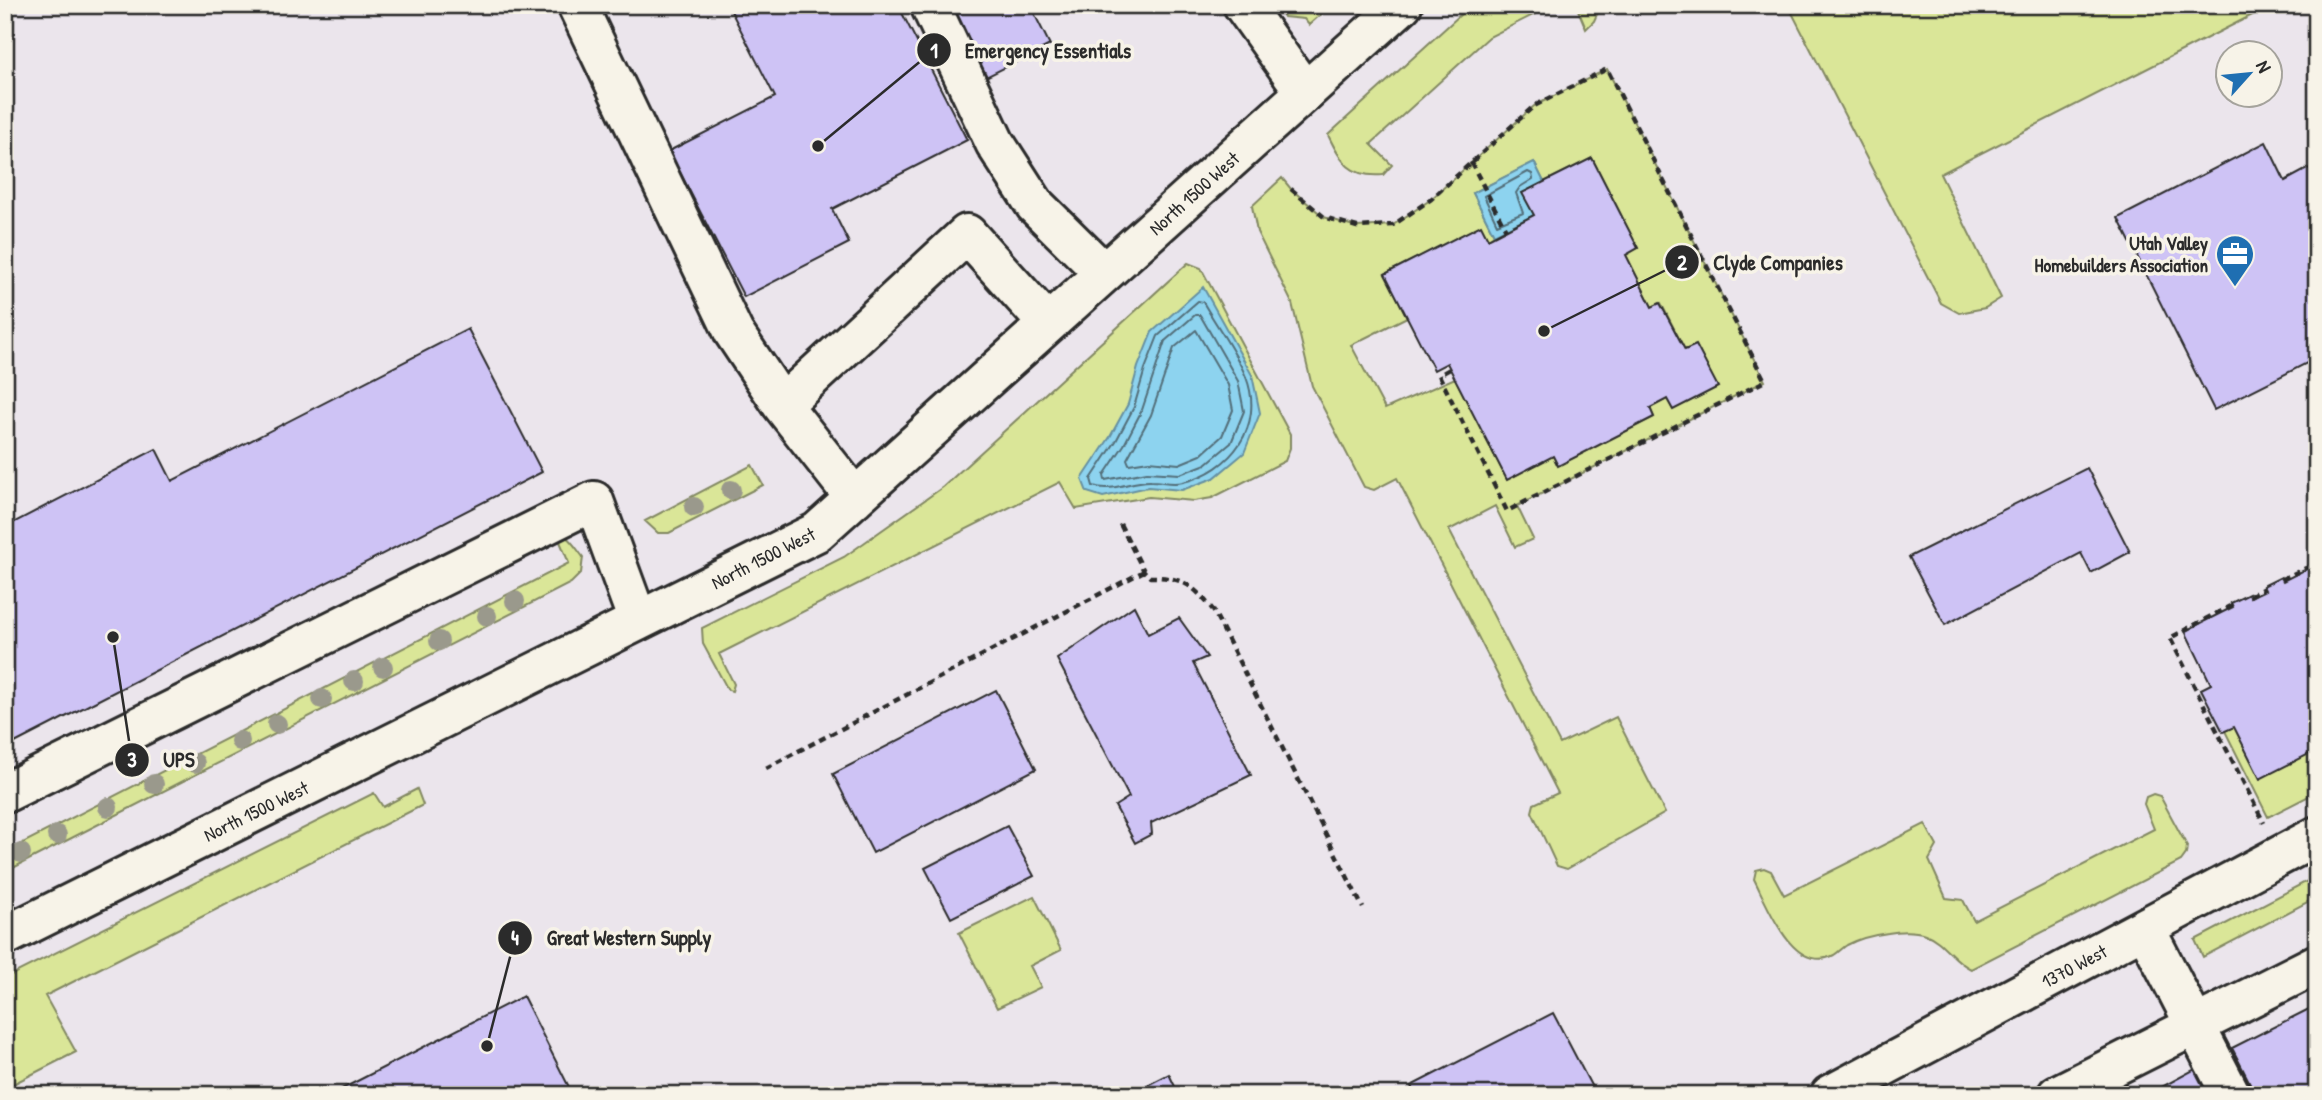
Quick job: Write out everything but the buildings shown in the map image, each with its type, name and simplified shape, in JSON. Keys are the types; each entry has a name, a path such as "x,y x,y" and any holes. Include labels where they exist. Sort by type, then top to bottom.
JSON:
{"street":[{"path":"577,5 734,333 782,405 855,498"},
{"path":"930,5 996,143 1035,205 1104,273"},
{"path":"1243,5 1306,92"},
{"name":"North 1500 West","path":"5,936 817,532 1402,5"},
{"path":"782,405 967,233 1048,324"},
{"path":"5,793 594,501 638,621"},
{"name":"1370 West","path":"1851,1090 2317,836"},
{"path":"2145,928 2231,1095"},
{"path":"2057,1095 2317,964"}],"path":[{"path":"1291,189 1324,216 1357,227 1393,225 1430,200 1534,106 1607,69 1765,381 1507,511 1438,376 1450,369"},
{"path":"1471,162 1506,230"},
{"path":"1120,524 1144,571 1150,577 1172,577 1196,589 1213,610 1363,908"},
{"path":"2282,579 2317,563"},
{"path":"766,768 1144,571"},
{"path":"2250,596 2264,588"},
{"path":"2232,605 2170,638 2264,823"}],"shaded area":[{"path":"5,5 2317,5 2317,1095 5,1095"}],"green space":[{"path":"1278,5 1331,5 1309,25 1304,19 1284,17"},
{"path":"1471,5 1553,5 1489,37 1371,144 1392,165 1383,175 1362,174 1348,166 1337,153 1328,135"},
{"path":"1576,5 1601,5 1594,21 1586,29"},
{"path":"1788,5 2272,5 1940,174 2001,298 1985,308 1959,313 1941,303"},
{"path":"1607,69 1765,381 1517,506 1533,539 1515,547 1495,506 1449,530 1560,744 1616,717 1665,813 1567,869 1557,866 1532,812 1534,804 1558,793 1397,478 1374,490 1364,487 1312,386 1292,303 1257,232 1252,206 1282,178 1324,217 1357,227 1393,225 1430,200 1534,106","holes":["1592,158 1638,248 1626,255 1652,307 1661,303 1685,350 1696,345 1717,387 1673,410 1667,399 1650,408 1654,417 1558,466 1553,456 1507,480 1455,378 1385,409 1351,345 1407,317 1385,274 1480,226 1488,239 1494,235 1473,193 1534,162 1544,182"]},
{"path":"1188,263 1201,268 1290,434 1290,448 1285,461 1212,498 1194,501 1149,497 1076,509 1060,482 719,654 734,684 732,691 728,690 703,644 702,628 844,557 943,487"},
{"path":"752,465 763,485 669,533 658,533 645,521"},
{"path":"556,532 568,538 583,557 581,573 571,583 5,872 5,852 569,563"},
{"path":"2238,724 2317,750 2317,792 2268,817 2225,731"},
{"path":"417,789 423,805 45,996 76,1052 5,1088 5,978 374,793 383,807"},
{"path":"2153,794 2160,796 2187,846 2181,861 1971,969 1932,937 1911,931 1892,932 1857,940 1834,955 1819,959 1806,956 1784,935 1754,879 1756,870 1764,868 1771,871 1784,895 1925,824 1937,846 1929,860 1946,898 1963,900 1974,921 2154,829 2144,804 2146,797"},
{"path":"2317,876 2317,897 2203,957 2195,940"},
{"path":"1034,896 1061,950 1030,966 1041,987 997,1008 959,933"}],"water":[{"path":"1534,162 1544,182 1523,193 1534,215 1494,235 1473,193"},
{"path":"1203,287 1252,375 1260,413 1244,453 1214,478 1182,490 1148,487 1103,497 1087,492 1082,479 1128,404 1138,367 1152,332"}],"place":[{"name":"Emergency Essentials","path":"818,146"},
{"name":"Utah Valley Homebuilders Association","path":"2235,288"},
{"name":"Clyde Companies","path":"1544,331"},
{"name":"UPS","path":"113,637"},
{"name":"Great Western Supply","path":"487,1046"}]}
